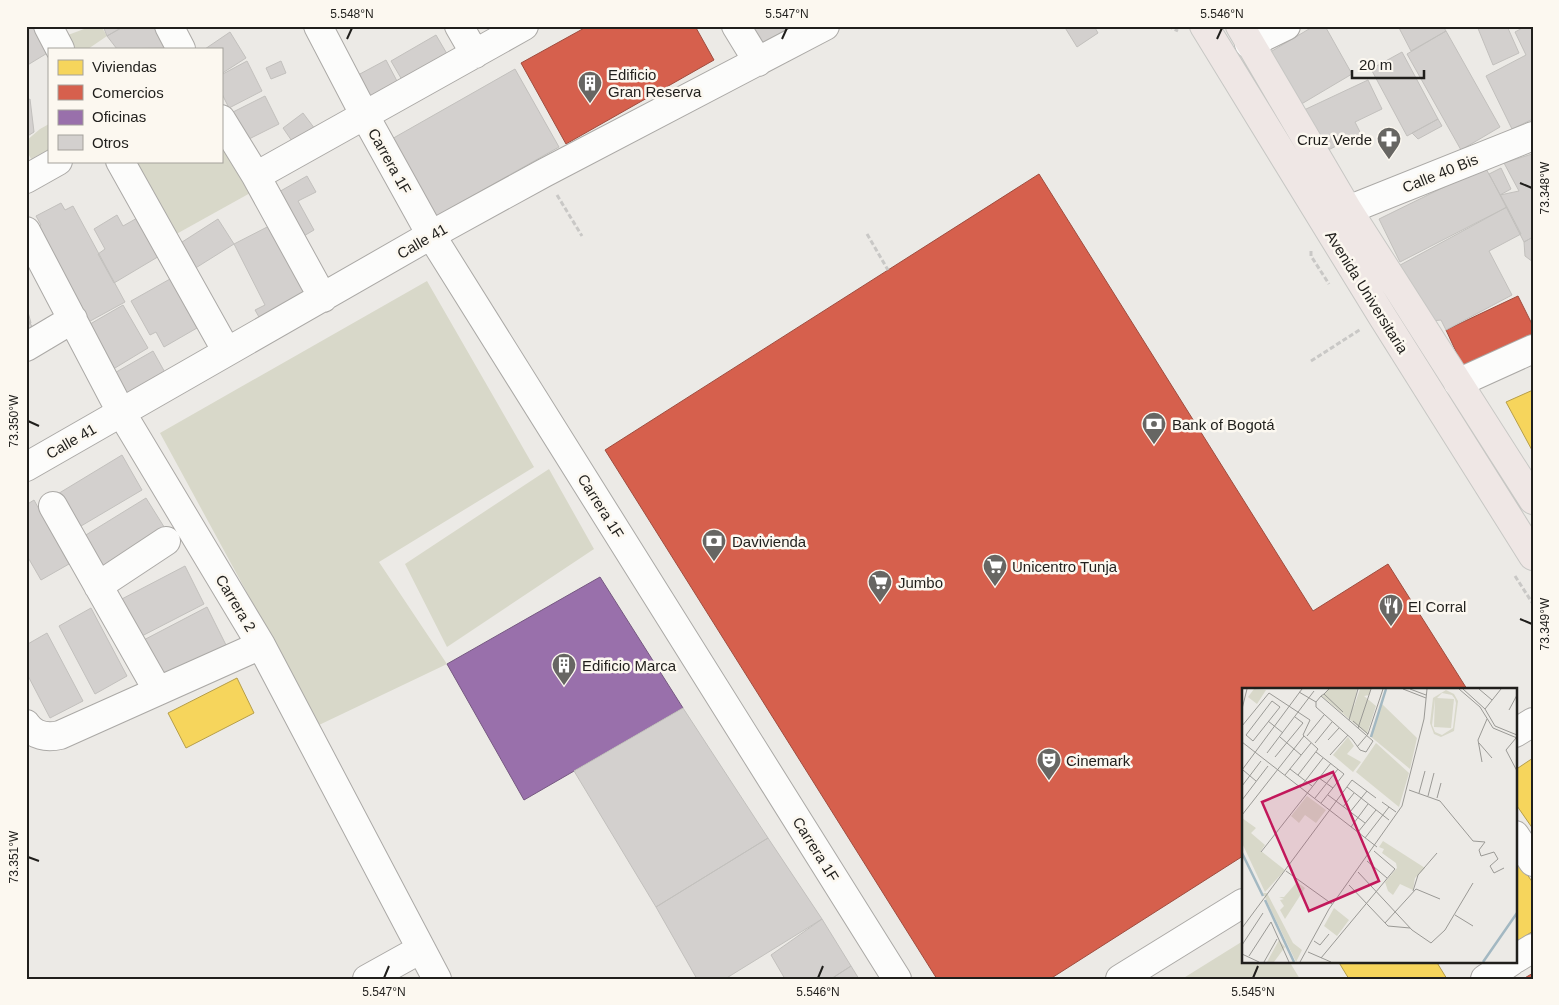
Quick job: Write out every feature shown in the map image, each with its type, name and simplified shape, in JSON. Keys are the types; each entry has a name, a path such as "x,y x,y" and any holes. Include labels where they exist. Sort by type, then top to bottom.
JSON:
{"main road":[{"name":"Avenida Universitaria","path":"1193,29 1382,316 1533,556"},
{"name":"Avenida Universitaria","path":"1244,35 1348,210 1533,500"}],"street":[{"path":"48,26 59,48"},
{"path":"169,26 180,48"},
{"name":"Carrera 1F","path":"318,26 431,235 897,979"},
{"path":"459,26 475,54"},
{"path":"256,176 524,26"},
{"path":"736,26 758,62"},
{"name":"Calle 41","path":"26,467 431,235 544,173 825,26"},
{"path":"1244,35 1286,26"},
{"path":"222,121 256,176 323,298"},
{"name":"Calle 40 Bis","path":"1348,210 1533,136"},
{"path":"26,179 56,162"},
{"path":"121,162 227,352"},
{"name":"Carrera 2","path":"26,232 121,412 261,645 438,979"},
{"path":"26,347 73,319"},
{"path":"1458,383 1533,349"},
{"path":"53,506 158,691"},
{"path":"98,586 166,541"},
{"path":"26,724 43,736 60,735 261,645"},
{"path":"1516,732 1533,722"},
{"path":"1516,836 1533,862"},
{"path":"1120,979 1242,904"},
{"path":"1516,959 1533,948"},
{"path":"367,979 421,949"},
{"path":"1485,979 1511,962"}],"path":[{"path":"1168,26 1193,29"},
{"path":"544,173 582,236"},
{"path":"866,234 888,270"},
{"path":"1311,361 1382,316"}],"shaded area":[{"path":"92,26 101,26 107,36 89,48 73,48 68,35"},
{"path":"48,125 48,150 31,159 26,149 26,141"},
{"path":"222,138 252,192 171,237 130,162 222,162"},
{"path":"427,281 534,467 379,562 447,664 319,725 160,433"},
{"path":"549,469 594,549 447,647 405,564"},
{"path":"1242,942 1242,962 1290,962 1300,979 1182,979"}],"building: Viviendas":[{"path":"1533,390 1533,452 1506,402"},
{"path":"237,678 254,713 186,748 168,713"},
{"path":"1533,758 1533,829 1516,804 1516,769"},
{"path":"1516,858 1533,883 1533,931 1516,942"},
{"path":"1339,962 1437,962 1447,979 1349,979"}],"building: Comercios":[{"name":"Edificio Gran Reserva","path":"588,26 695,26 714,60 566,144 521,63"},
{"name":"Unicentro Tunja","path":"1039,174 1313,611 1388,564 1466,688 1242,688 1242,857 1050,979 937,979 605,450"},
{"path":"1518,296 1533,326 1533,339 1465,371 1446,330"},
{"path":"1533,973 1533,979 1523,979"}],"building: Oficinas":[{"name":"Edificio Marca","path":"600,577 683,708 524,800 447,664"}],"building: Otros":[{"path":"26,26 34,26 48,48 48,53 26,66"},
{"path":"103,26 124,26 107,36"},
{"path":"125,26 160,26 167,48 116,48 107,36"},
{"path":"750,26 792,26 756,47"},
{"path":"1064,26 1094,26 1098,33 1077,47"},
{"path":"1314,26 1325,26 1352,74 1293,109 1267,54"},
{"path":"1398,26 1443,26 1446,31 1411,51"},
{"path":"1477,26 1507,26 1519,53 1493,65"},
{"path":"1526,26 1533,26 1533,119 1512,129 1486,76 1526,55 1515,32"},
{"path":"1446,31 1500,127 1461,150 1407,54"},
{"path":"230,32 246,58 222,73 222,48 206,48"},
{"path":"436,35 450,59 405,85 391,61"},
{"path":"1402,52 1438,119 1407,136 1371,69"},
{"path":"386,60 398,83 370,98 358,75"},
{"path":"247,61 262,91 229,108 222,94 222,74"},
{"path":"281,61 286,73 271,79 266,68"},
{"path":"515,69 559,147 433,218 390,140"},
{"path":"1368,80 1382,109 1355,122 1361,134 1324,152 1304,110"},
{"path":"265,96 279,124 247,140 233,112"},
{"path":"30,99 34,132 26,137 26,101"},
{"path":"303,113 315,129 294,144 283,128"},
{"path":"1438,119 1442,126 1418,139 1412,133"},
{"path":"1532,154 1533,237 1524,242 1500,195 1519,191 1504,163"},
{"path":"1485,167 1507,207 1400,262 1379,219"},
{"path":"1501,168 1511,189 1500,195 1489,174"},
{"path":"307,176 316,192 298,201 314,230 302,237 277,193"},
{"path":"61,203 65,210 73,206 125,302 83,325 31,230 41,225 36,216"},
{"path":"1507,207 1521,234 1489,251 1512,295 1446,330 1441,320 1431,321 1391,270"},
{"path":"117,215 123,226 139,217 161,255 114,283 98,254 105,249 94,229"},
{"path":"218,219 234,244 194,269 179,244"},
{"path":"275,223 314,297 263,324 255,310 265,305 234,244"},
{"path":"1533,237 1533,262 1525,256 1524,242"},
{"path":"170,279 197,328 164,347 156,332 150,335 131,301"},
{"path":"26,305 31,323 26,326"},
{"path":"123,305 148,348 110,371 85,327"},
{"path":"26,316 34,330 26,334"},
{"path":"153,351 167,376 117,404 104,379"},
{"path":"122,455 142,490 76,529 56,495"},
{"path":"146,498 166,530 100,570 81,538"},
{"path":"34,500 69,564 41,580 26,554 26,505"},
{"path":"185,566 204,604 138,638 118,601"},
{"path":"207,607 226,645 158,681 138,643"},
{"path":"91,608 127,676 95,694 59,626"},
{"path":"47,633 83,701 50,718 26,672 26,645"},
{"path":"683,708 768,838 656,907 574,771"},
{"path":"768,838 822,919 725,979 697,979 656,907"},
{"path":"822,919 851,966 831,979 785,979 771,955"},
{"path":"851,966 859,979 831,979"}],"place":[{"name":"Edificio Gran Reserva","path":"590,104"},
{"name":"Cruz Verde","path":"1389,160"},
{"name":"Bank of Bogotá","path":"1154,445"},
{"name":"Davivienda","path":"714,562"},
{"name":"Unicentro Tunja","path":"995,587"},
{"name":"Jumbo","path":"880,603"},
{"name":"El Corral","path":"1391,627"},
{"name":"Edificio Marca","path":"564,686"},
{"name":"Cinemark","path":"1049,781"}]}
